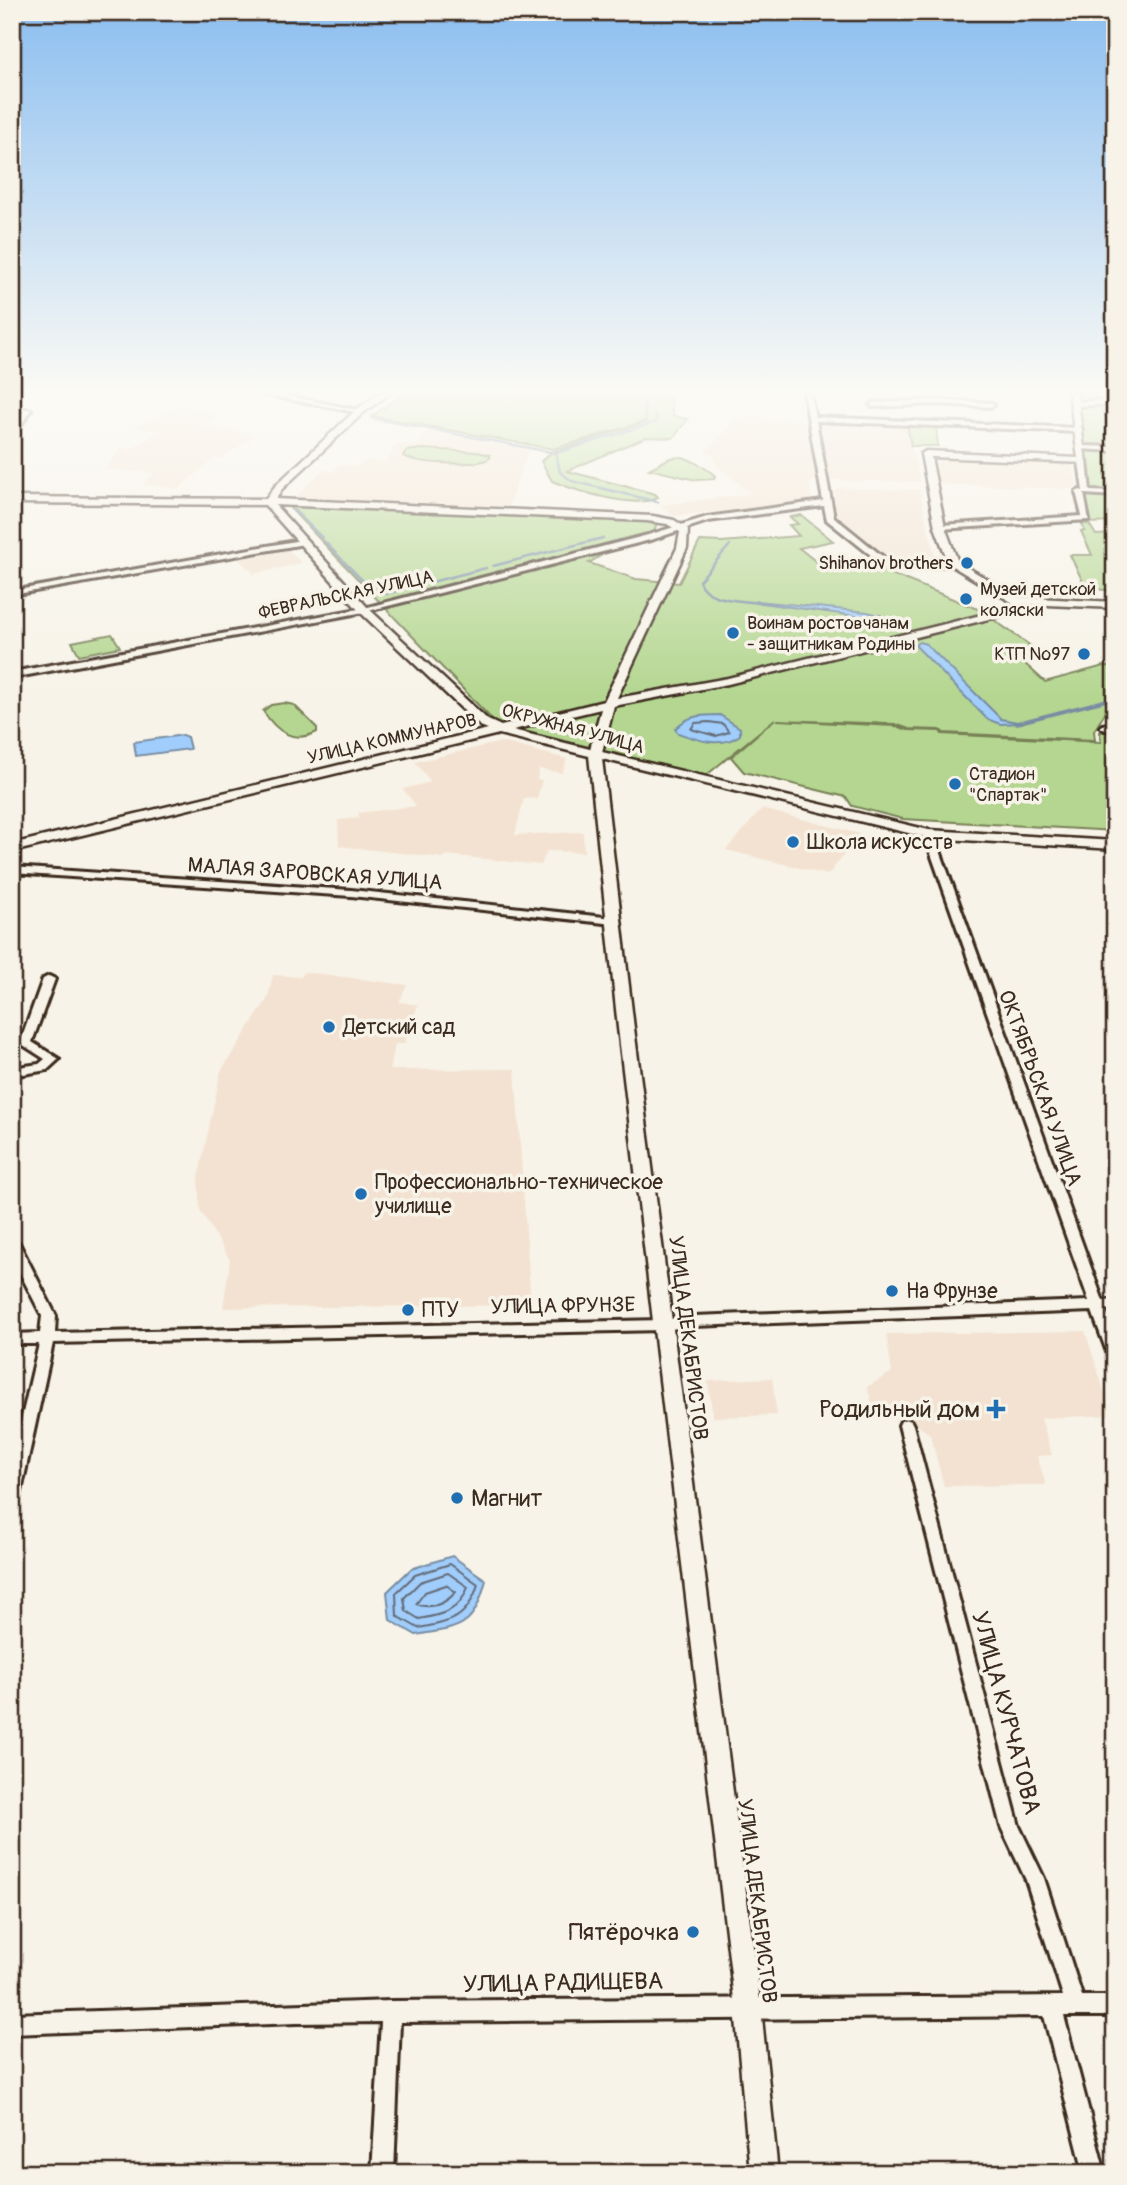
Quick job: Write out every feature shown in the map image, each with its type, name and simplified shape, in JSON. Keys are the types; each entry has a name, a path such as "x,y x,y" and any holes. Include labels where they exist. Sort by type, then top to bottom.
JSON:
{"street":[{"path":"270,502 274,495"},
{"path":"827,495 830,518 880,560 900,564 954,564"},
{"path":"934,495 940,527 951,561 1007,597 1021,601 1115,605"},
{"path":"940,527 1086,518 1081,495"},
{"path":"12,500 270,502 641,518 669,521 682,527 717,517 828,503"},
{"name":"ОКРУЖНАЯ УЛИЦА","path":"270,502 270,507 364,610 484,723 503,731 929,834 1115,845"},
{"name":"ФЕВРАЛЬСКАЯ УЛИЦА","path":"12,675 364,610 682,527"},
{"name":"УЛИЦА ДЕКАБРИСТОВ","path":"682,527 685,537 682,548 604,714 595,754 748,2008 764,2173"},
{"path":"12,593 301,542"},
{"name":"УЛИЦА КОММУНАРОВ","path":"12,848 610,703 728,681 897,641 1009,611 1021,601"},
{"name":"ОКТЯБРЬСКАЯ УЛИЦА","path":"929,834 1115,1355"},
{"name":"МАЛАЯ ЗАРОВСКАЯ УЛИЦА","path":"12,870 351,893 614,922"},
{"path":"12,1072 43,1067 53,1059 51,1055 26,1043 49,979"},
{"path":"12,1243 49,1317 47,1338 12,1496"},
{"name":"УЛИЦА ФРУНЗЕ","path":"12,1339 663,1325 694,1321 1115,1305"},
{"name":"УЛИЦА КУРЧАТОВА","path":"906,1425 1010,1827 1035,1878 1076,2007"},
{"name":"УЛИЦА РАДИЩЕВА","path":"12,2024 391,2011 1115,2006"},
{"path":"1052,2008 1095,2173"},
{"path":"383,2173 391,2011"}],"shaded area":[{"path":"298,495 512,495 508,506 296,497"},
{"path":"744,495 811,495 811,502 673,516 661,505"},
{"path":"835,495 920,495 936,560 885,561 835,518"},
{"path":"286,547 302,563 254,574 235,556"},
{"path":"502,742 567,759 562,773 539,769 537,780 542,780 537,799 524,798 515,835 583,832 584,852 547,851 541,865 446,855 444,858 339,846 338,820 359,818 358,813 416,806 403,789 431,782 415,762"},
{"name":"Школа искусств","path":"762,809 860,834 828,875 726,850"},
{"name":"Профессионально-техническое училище","path":"304,972 407,985 399,1002 418,1005 404,1044 395,1044 390,1070 515,1069 531,1305 223,1308 230,1260 200,1210 198,1179 221,1071 268,998 273,975 301,977"},
{"name":"Родильный дом","path":"1085,1331 1112,1415 1041,1418 1052,1455 1037,1456 1046,1485 944,1486 930,1434 914,1423 899,1421 872,1403 867,1387 892,1372 886,1334"},
{"path":"772,1378 777,1415 713,1417 708,1381"}],"green space":[{"path":"595,495 658,497 636,502"},
{"path":"1081,495 1115,495 1115,522 1088,523"},
{"path":"288,506 648,521 656,526 654,533 625,541 589,563 636,579 679,583 700,541 799,536 789,525 798,524 790,517 801,515 833,541 799,548 819,564 847,559 863,569 872,566 980,610 1032,647 1013,653 1045,682 1104,666 1115,667 1115,703 1111,703 1094,731 1095,740 944,733 940,730 909,729 895,724 777,720 895,726 908,730 940,731 942,734 1101,742 1100,732 1115,731 1115,831 903,819 852,806 846,797 744,772 731,757 775,719 703,778 503,731"},
{"path":"1082,524 1089,524 1096,535 1115,534 1115,591 1086,588 1070,555 1092,555 1081,531 1085,531"},
{"path":"112,634 120,647 79,655 72,642"},
{"path":"271,705 294,705 317,728 317,732 300,737 293,736 274,725 263,711"}],"water":[{"path":"754,602 867,612 896,619 892,621"},
{"path":"919,642 926,644 1001,719 1023,723 1000,724 987,719 915,645"},
{"path":"720,715 740,728 740,735 725,742 709,742 678,733 675,729 690,718"},
{"path":"183,735 187,737 190,749 136,756 134,742"},
{"path":"452,1556 486,1580 470,1617 455,1627 416,1635 390,1620 387,1592 411,1569"}],"waterway":[{"path":"629,495 658,502"},
{"path":"294,510 322,538"},
{"path":"493,566 603,538"},
{"path":"385,602 621,540"},
{"path":"324,541 373,591"},
{"path":"730,545 699,581 703,588 716,596 758,603"},
{"path":"385,594 486,568"},
{"path":"1017,723 1115,698"}],"place":[{"name":"Shihanov brothers","path":"967,563"},
{"name":"Музей детской коляски","path":"966,599"},
{"name":"Воинам ростовчанам - защитникам Родины","path":"733,633"},
{"name":"КТП №97","path":"1084,654"},
{"name":"Стадион \"Спартак\"","path":"955,784"},
{"name":"Школа искусств","path":"793,842"},
{"name":"Детский сад","path":"329,1027"},
{"name":"Профессионально-техническое училище","path":"361,1194"},
{"name":"На Фрунзе","path":"892,1291"},
{"name":"ПТУ","path":"408,1310"},
{"name":"Родильный дом","path":"996,1409"},
{"name":"Магнит","path":"457,1498"},
{"name":"Пятёрочка","path":"693,1932"}]}
